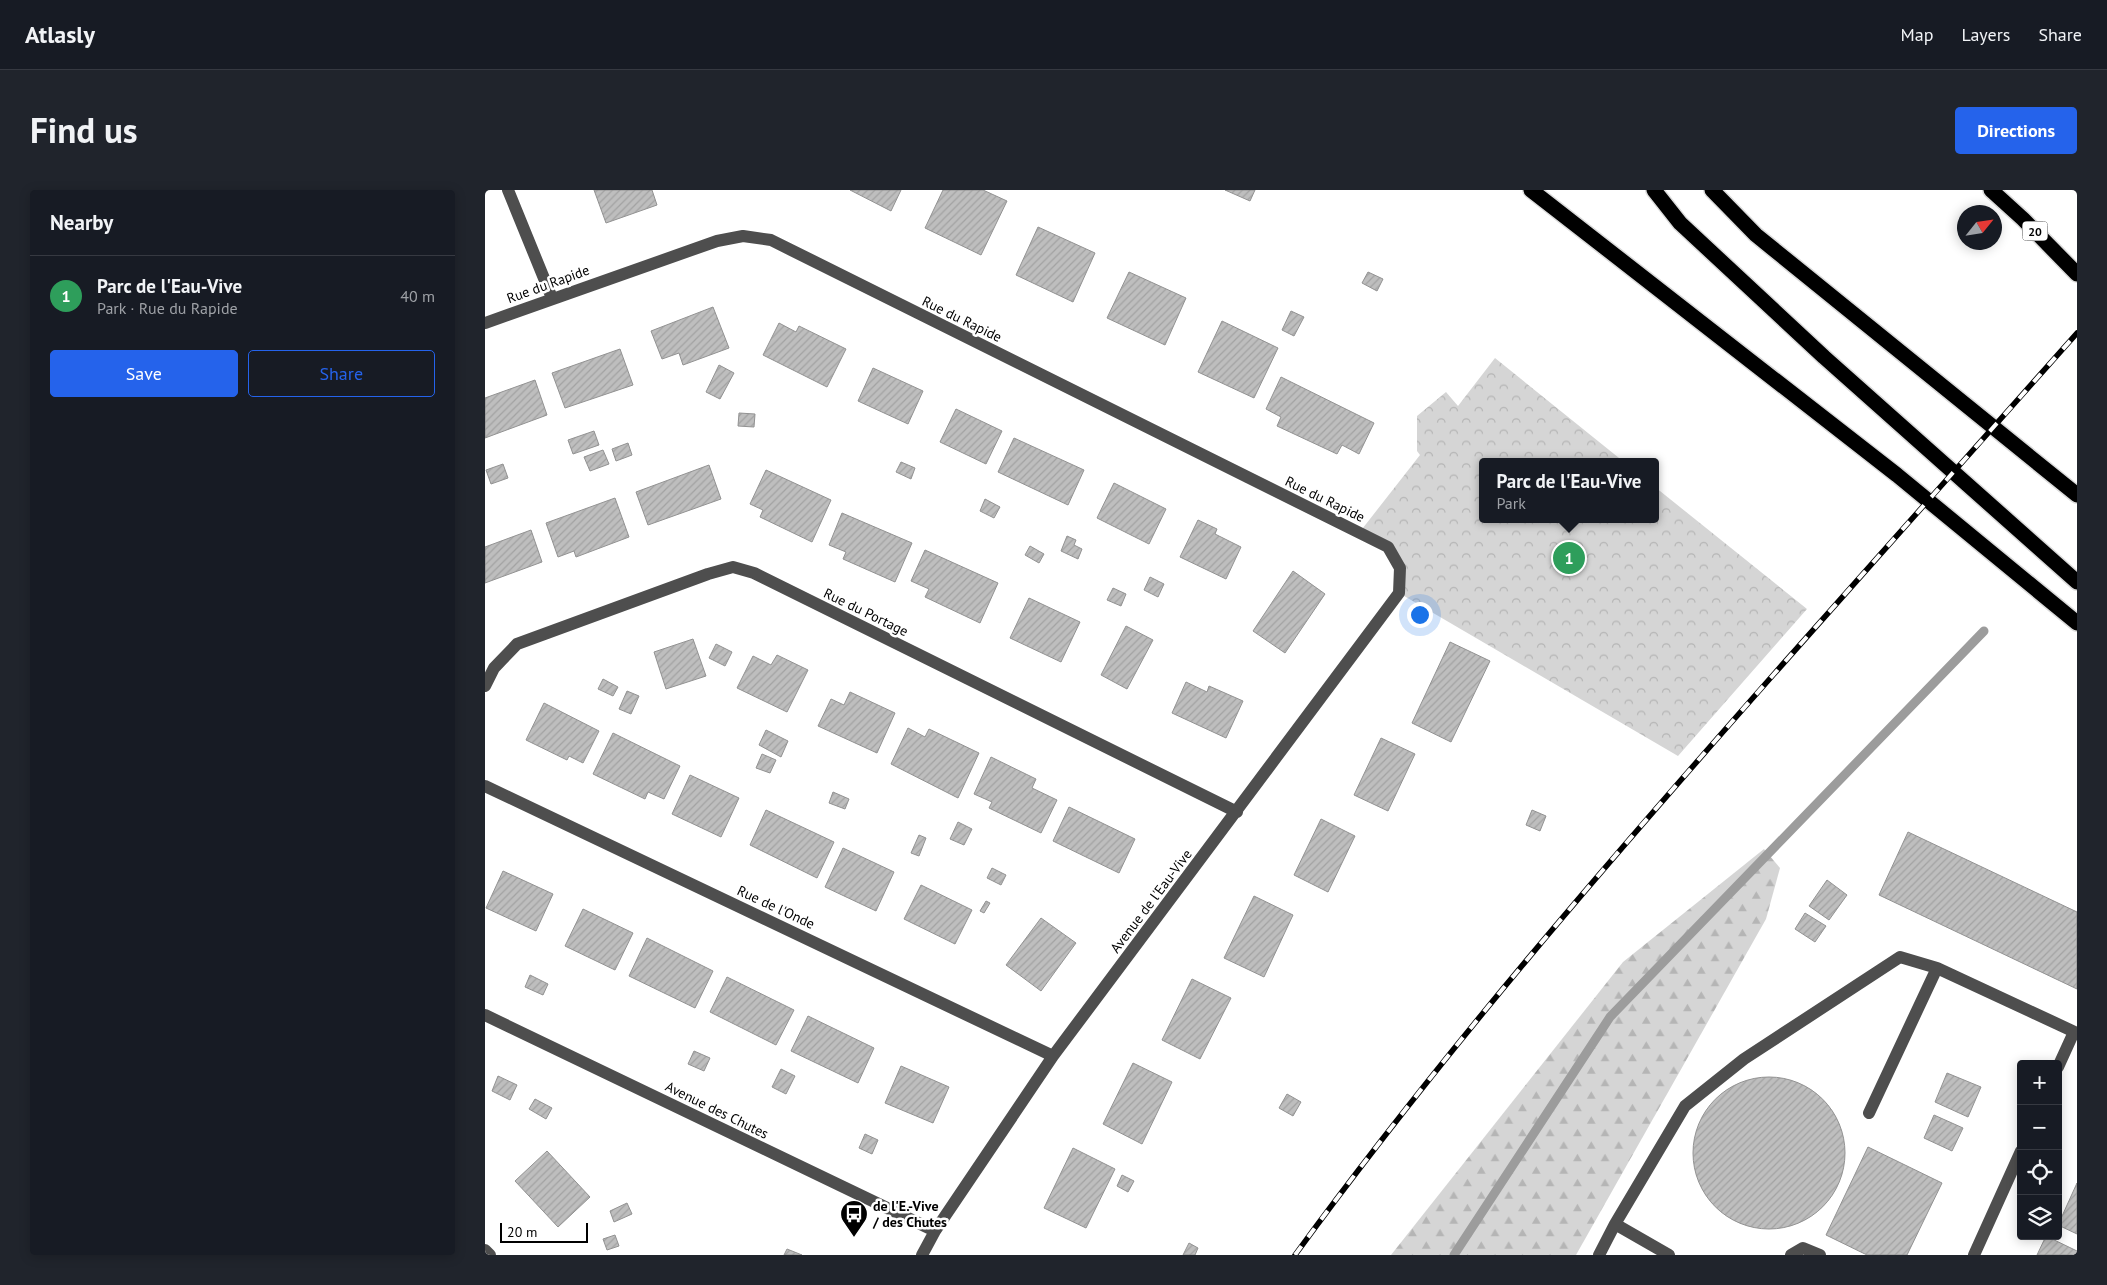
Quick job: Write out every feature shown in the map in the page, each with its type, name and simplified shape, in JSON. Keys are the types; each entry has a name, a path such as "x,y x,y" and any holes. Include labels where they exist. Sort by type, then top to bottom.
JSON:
{"highway":[{"path":"1531,190 1897,475 2077,623"},
{"path":"1654,190 1680,223 1823,357 2077,582"},
{"path":"1712,190 1756,235 2077,495"},
{"name":"20","path":"1991,190 2023,219 2077,274"}],"street":[{"path":"509,190 552,298"},
{"name":"Rue du Rapide","path":"485,323 717,241 743,236 771,240 1387,547 1400,568"},
{"name":"Rue du Portage","path":"485,686 494,668 517,644 708,574 733,567 763,578 1237,812"},
{"name":"Avenue de l'Eau-Vive","path":"922,1255 935,1231 1053,1056 1399,593 1400,568"},
{"name":"Rue de l'Onde","path":"485,786 1053,1056"},
{"path":"1599,1255 1615,1224 1685,1106 1744,1059 1900,957 1937,968 2076,1032 2062,1060"},
{"path":"1869,1113 1937,968"},
{"name":"Avenue des Chutes","path":"485,1016 935,1231"},
{"path":"1974,1255 2017,1159"},
{"path":"1615,1224 1669,1255"},
{"path":"1791,1255 1803,1248 1820,1255"},
{"path":"485,1250 490,1255"}],"green space":[{"path":"1495,358 1619,458 1479,458 1479,523 1659,523 1659,490 1807,609 1678,756 1399,593 1400,568 1388,547 1359,533 1420,455 1417,451 1417,416 1446,392 1458,406"},
{"path":"1764,849 1780,868 1766,919 1576,1255 1391,1255 1623,962"}],"building":[{"path":"594,190 652,190 657,205 606,223"},
{"path":"850,190 901,190 891,211"},
{"path":"943,190 983,190 1007,201 981,255 925,228"},
{"path":"1225,190 1255,190 1250,201"},
{"path":"1038,227 1095,253 1073,302 1016,275"},
{"path":"1129,272 1186,298 1165,345 1107,318"},
{"path":"1368,272 1383,279 1377,291 1362,283"},
{"path":"713,307 729,348 683,365 679,353 662,359 651,331"},
{"path":"1291,311 1304,317 1294,336 1282,330"},
{"path":"1222,321 1278,348 1254,398 1198,372"},
{"path":"779,323 796,332 799,326 846,349 827,387 763,355"},
{"path":"620,349 633,385 565,408 552,373"},
{"path":"719,365 734,373 720,399 706,392"},
{"path":"873,368 923,391 908,424 858,401"},
{"path":"1281,377 1374,423 1359,454 1342,445 1337,454 1277,426 1281,417 1266,409"},
{"path":"535,380 547,415 485,438 485,398"},
{"path":"956,409 1002,431 986,464 940,442"},
{"path":"739,413 755,414 754,427 738,426"},
{"path":"594,431 599,445 573,454 568,440"},
{"path":"1014,438 1084,470 1068,505 998,472"},
{"path":"628,443 632,455 616,461 612,449"},
{"path":"603,450 609,464 590,471 584,457"},
{"path":"901,462 915,468 911,479 896,472"},
{"path":"503,464 508,478 491,484 486,470"},
{"path":"709,465 721,499 648,525 636,492"},
{"path":"766,470 831,500 812,542 760,517 763,510 750,504"},
{"path":"1114,483 1166,509 1149,544 1097,518"},
{"path":"615,498 629,537 576,557 574,551 558,557 546,523"},
{"path":"985,499 1000,507 994,518 980,511"},
{"path":"842,513 912,543 895,582 843,559 846,552 829,545"},
{"path":"1198,520 1217,529 1215,534 1241,547 1226,579 1180,557"},
{"path":"531,530 542,562 485,583 485,547"},
{"path":"1067,536 1076,540 1074,545 1082,549 1078,559 1061,551"},
{"path":"1030,546 1044,554 1039,563 1025,555"},
{"path":"925,550 998,583 980,623 925,597 929,589 911,581"},
{"path":"1293,571 1325,594 1285,653 1253,631"},
{"path":"1150,577 1164,584 1158,597 1144,590"},
{"path":"1113,588 1126,594 1121,606 1107,600"},
{"path":"1029,598 1080,622 1061,662 1010,638"},
{"path":"1126,626 1153,640 1127,689 1101,675"},
{"path":"693,639 706,676 666,689 654,652"},
{"path":"1450,642 1490,661 1451,742 1412,723"},
{"path":"716,644 732,652 725,666 709,658"},
{"path":"777,655 808,670 787,712 737,688 753,656 771,665"},
{"path":"603,679 618,687 613,696 598,689"},
{"path":"1186,682 1207,692 1209,686 1243,701 1226,738 1172,713"},
{"path":"627,691 639,696 631,714 619,709"},
{"path":"850,692 895,713 877,753 818,726 831,699 844,705"},
{"path":"544,703 599,731 583,763 569,756 567,760 526,740"},
{"path":"908,728 925,737 929,729 979,753 958,798 891,764"},
{"path":"766,730 788,741 781,757 759,745"},
{"path":"613,733 680,766 664,799 648,792 645,799 593,774"},
{"path":"1381,738 1415,754 1388,811 1354,795"},
{"path":"762,754 776,760 770,773 756,768"},
{"path":"991,757 1036,779 1032,788 1057,800 1041,833 989,808 992,802 974,794"},
{"path":"690,775 739,798 721,837 672,814"},
{"path":"833,792 849,799 845,809 829,803"},
{"path":"1069,807 1135,839 1119,873 1053,841"},
{"path":"766,810 834,842 817,878 750,845"},
{"path":"1532,810 1546,816 1540,831 1526,825"},
{"path":"1321,819 1355,836 1328,892 1294,875"},
{"path":"958,822 972,829 964,845 950,839"},
{"path":"1908,832 2077,912 2077,989 1879,895"},
{"path":"919,835 926,838 919,856 911,853"},
{"path":"843,848 894,872 876,911 825,887"},
{"path":"992,868 1006,875 1001,885 987,878"},
{"path":"503,871 553,894 536,931 486,908"},
{"path":"1827,880 1847,895 1829,920 1809,906"},
{"path":"921,885 972,910 955,944 904,919"},
{"path":"1254,896 1293,915 1264,977 1224,958"},
{"path":"986,901 990,903 984,913 980,911"},
{"path":"583,909 633,933 615,970 565,946"},
{"path":"1805,913 1826,926 1815,942 1795,929"},
{"path":"1041,918 1076,943 1041,991 1006,965"},
{"path":"647,938 713,971 695,1008 629,976"},
{"path":"530,975 548,984 543,995 525,987"},
{"path":"727,977 794,1010 776,1045 710,1012"},
{"path":"1192,979 1231,998 1200,1059 1162,1040"},
{"path":"808,1016 874,1048 858,1083 791,1051"},
{"path":"694,1051 710,1058 704,1071 688,1064"},
{"path":"1133,1063 1172,1082 1142,1144 1103,1124"},
{"path":"901,1066 949,1087 933,1123 885,1103"},
{"path":"781,1069 795,1076 786,1094 772,1087"},
{"path":"1947,1073 1981,1087 1968,1117 1935,1102"},
{"path":"498,1076 517,1085 510,1100 492,1091"},
{"path":"1769,1077 1784,1078 1798,1082 1811,1089 1823,1099 1833,1111 1840,1124 1844,1138 1844,1168 1840,1182 1833,1195 1823,1207 1811,1217 1798,1224 1784,1228 1769,1229 1754,1228 1740,1224 1727,1217 1715,1207 1705,1195 1698,1182 1694,1168 1693,1153 1694,1138 1698,1124 1705,1111 1715,1099 1727,1089 1740,1082 1754,1078"},
{"path":"1287,1094 1301,1102 1293,1116 1279,1108"},
{"path":"535,1099 552,1108 546,1119 529,1109"},
{"path":"1934,1115 1963,1128 1952,1151 1924,1138"},
{"path":"865,1134 878,1140 872,1154 859,1148"},
{"path":"1868,1147 1942,1183 1907,1255 1867,1255 1826,1235"},
{"path":"1073,1148 1115,1169 1086,1228 1044,1208"},
{"path":"547,1151 590,1197 558,1227 515,1181"},
{"path":"1122,1175 1134,1181 1128,1192 1117,1186"},
{"path":"2077,1183 2077,1234 2062,1227 2062,1216"},
{"path":"627,1203 632,1214 614,1222 610,1211"},
{"path":"615,1235 619,1246 607,1250 603,1239"},
{"path":"2044,1240 2054,1240 2077,1251 2077,1255 2037,1255"},
{"path":"1189,1243 1198,1248 1195,1255 1183,1255"},
{"path":"787,1249 802,1255 784,1255"}],"waterway":[{"path":"1454,1255 1610,1017 1984,631"}],"railway":[{"path":"1295,1255 1409,1105 1589,887 1774,674 2077,333"}],"place":[{"name":"Parc de l'Eau-Vive","path":"1569,558"},
{"name":"de l'E.-Vive / des Chutes","path":"854,1238"}]}
